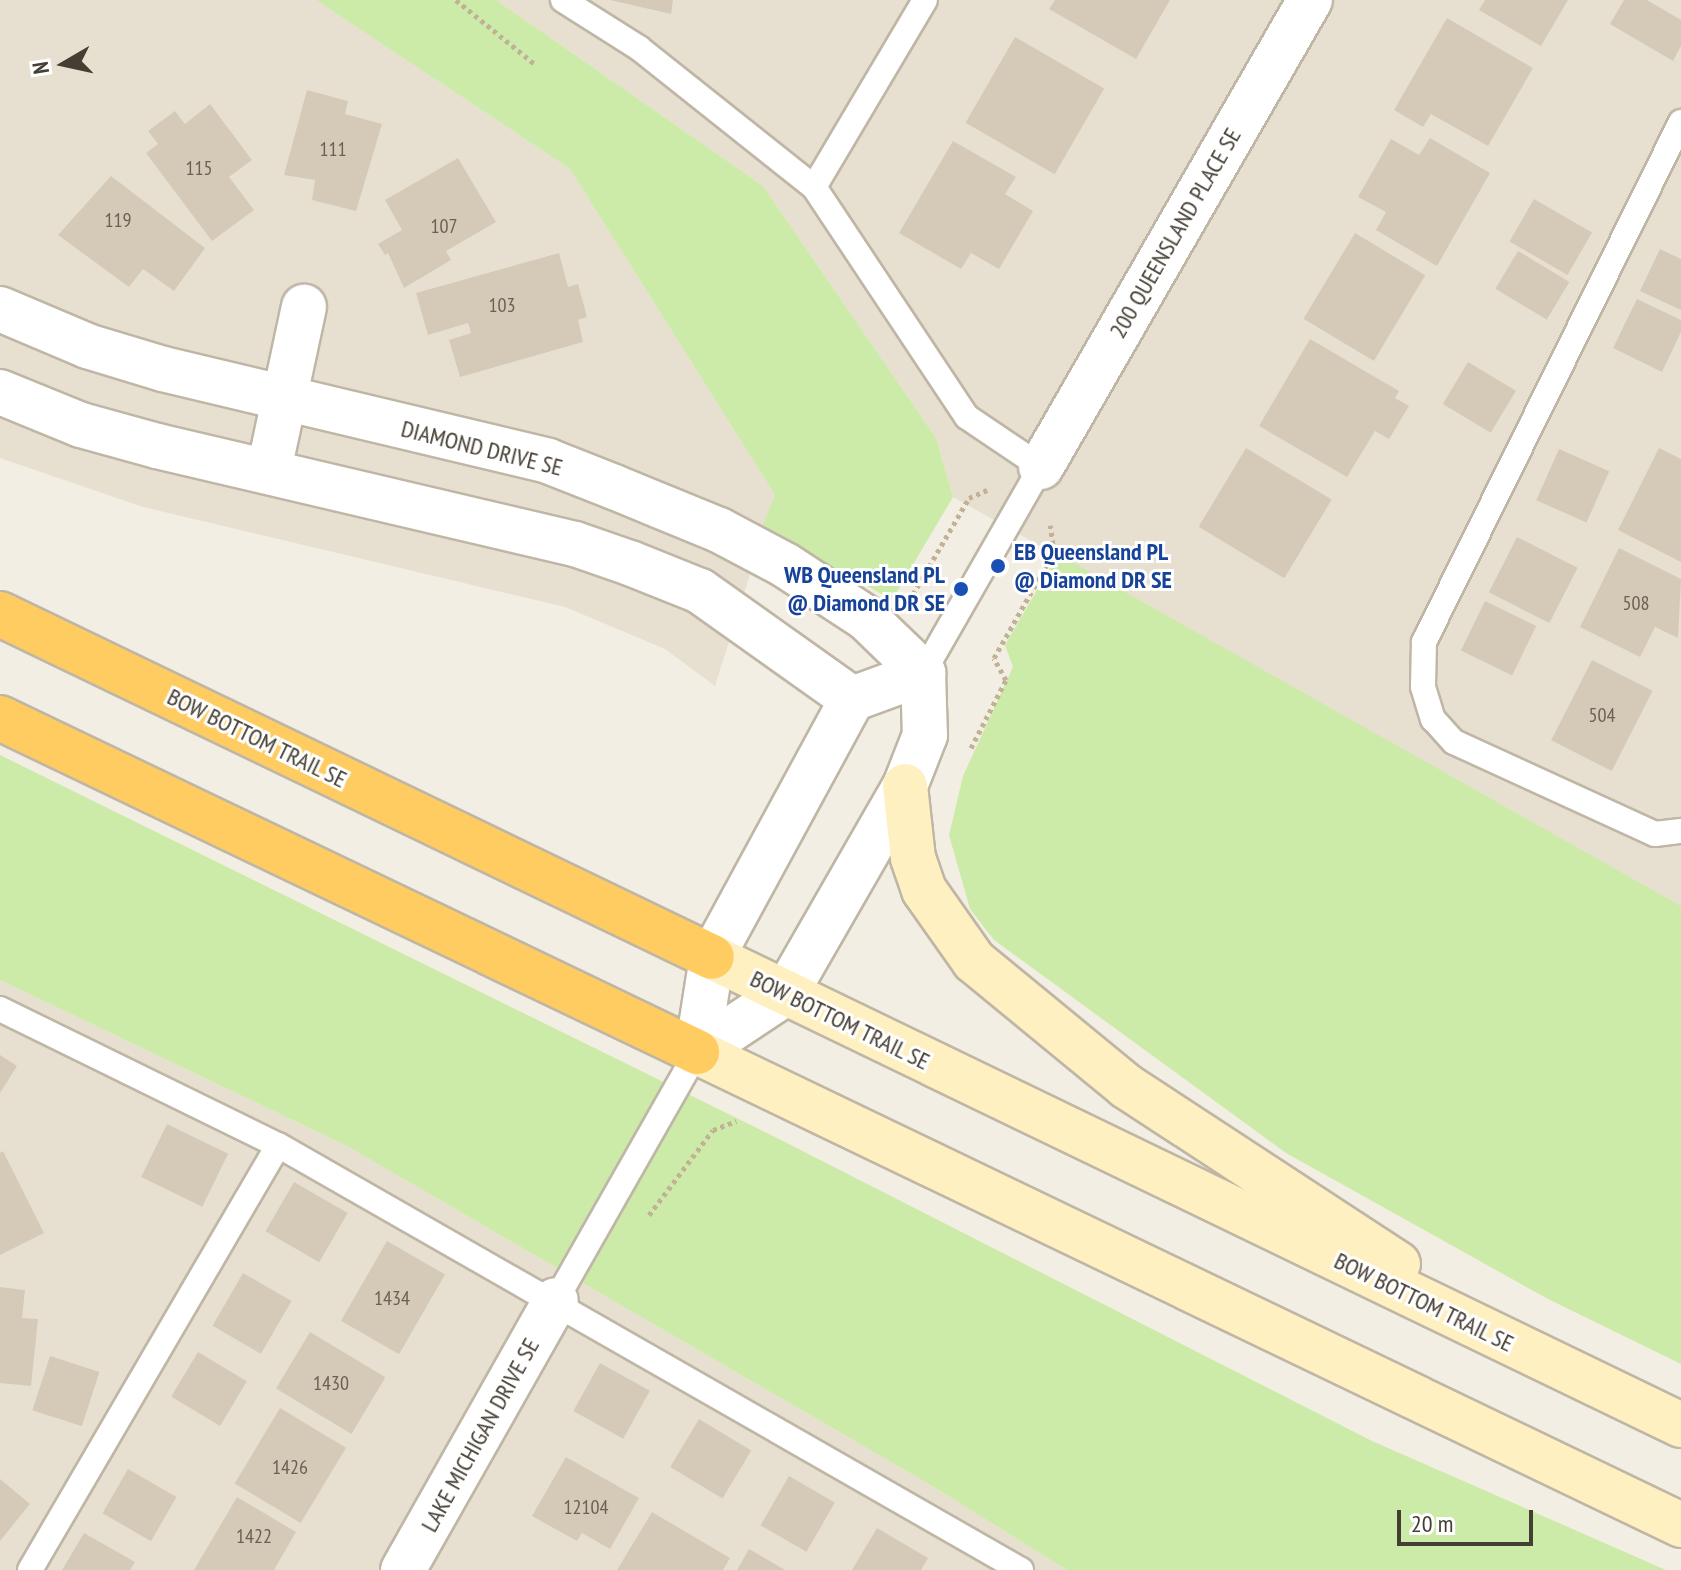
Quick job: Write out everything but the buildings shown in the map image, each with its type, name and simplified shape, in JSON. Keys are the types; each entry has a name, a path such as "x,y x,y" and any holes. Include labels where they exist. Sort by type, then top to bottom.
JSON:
{"highway":[{"name":"BOW BOTTOM TRAIL SE","path":"0,614 712,957"},
{"path":"0,718 697,1052"}],"main road":[{"path":"905,786 913,858 924,890 974,961 1007,993 1126,1086 1559,1367"},
{"name":"BOW BOTTOM TRAIL SE","path":"712,957 1681,1425"},
{"path":"697,1052 1681,1525"}],"street":[{"name":"200 QUEENSLAND PLACE SE","path":"1041,467 1310,0"},
{"path":"269,470 281,398 304,307"},
{"name":"DIAMOND DRIVE SE","path":"0,309 87,346 281,398 548,461 719,530 866,618 923,673"},
{"path":"0,392 81,425 575,544 700,591 852,699"},
{"path":"923,673 925,735 905,786 786,993 697,1052 712,957 852,699 923,673"},
{"name":"LAKE MICHIGAN DRIVE SE","path":"419,1565 556,1300"}],"lane":[{"path":"563,0 639,48 814,187 967,417 1041,467 923,673"},
{"path":"814,187 925,0"},
{"path":"1681,122 1424,642 1423,687 1433,719 1454,742 1655,834 1681,831"},
{"path":"0,1009 278,1145 556,1300 1021,1570"},
{"path":"556,1300 697,1052"},
{"path":"30,1570 278,1145"}],"path":[{"path":"456,0 536,65"},
{"path":"906,607 969,498"},
{"path":"967,756 1006,680 995,656 1054,552"},
{"path":"642,1224 713,1130 737,1121"}],"shaded area":[{"path":"0,0 316,0 570,169 775,495 715,686 665,649 565,607 143,507 0,458"},
{"path":"496,0 1681,0 1681,906 953,497 936,438 763,186"},
{"path":"0,980 347,1146 929,1484 1067,1570 0,1570"}],"green space":[{"path":"316,0 496,0 763,186 936,438 953,497 892,600 762,527 775,495 570,169"},
{"path":"1058,554 1681,906 1681,1364 1548,1299 1286,1153 994,940 970,909 949,835 963,776 1013,667 1005,645"},
{"path":"0,755 779,1139 1372,1441 1666,1570 1067,1570 929,1484 347,1146 0,980"}],"place":[{"name":"EB Queensland PL @ Diamond DR SE","path":"998,566"},
{"name":"WB Queensland PL @ Diamond DR SE","path":"961,589"}]}
